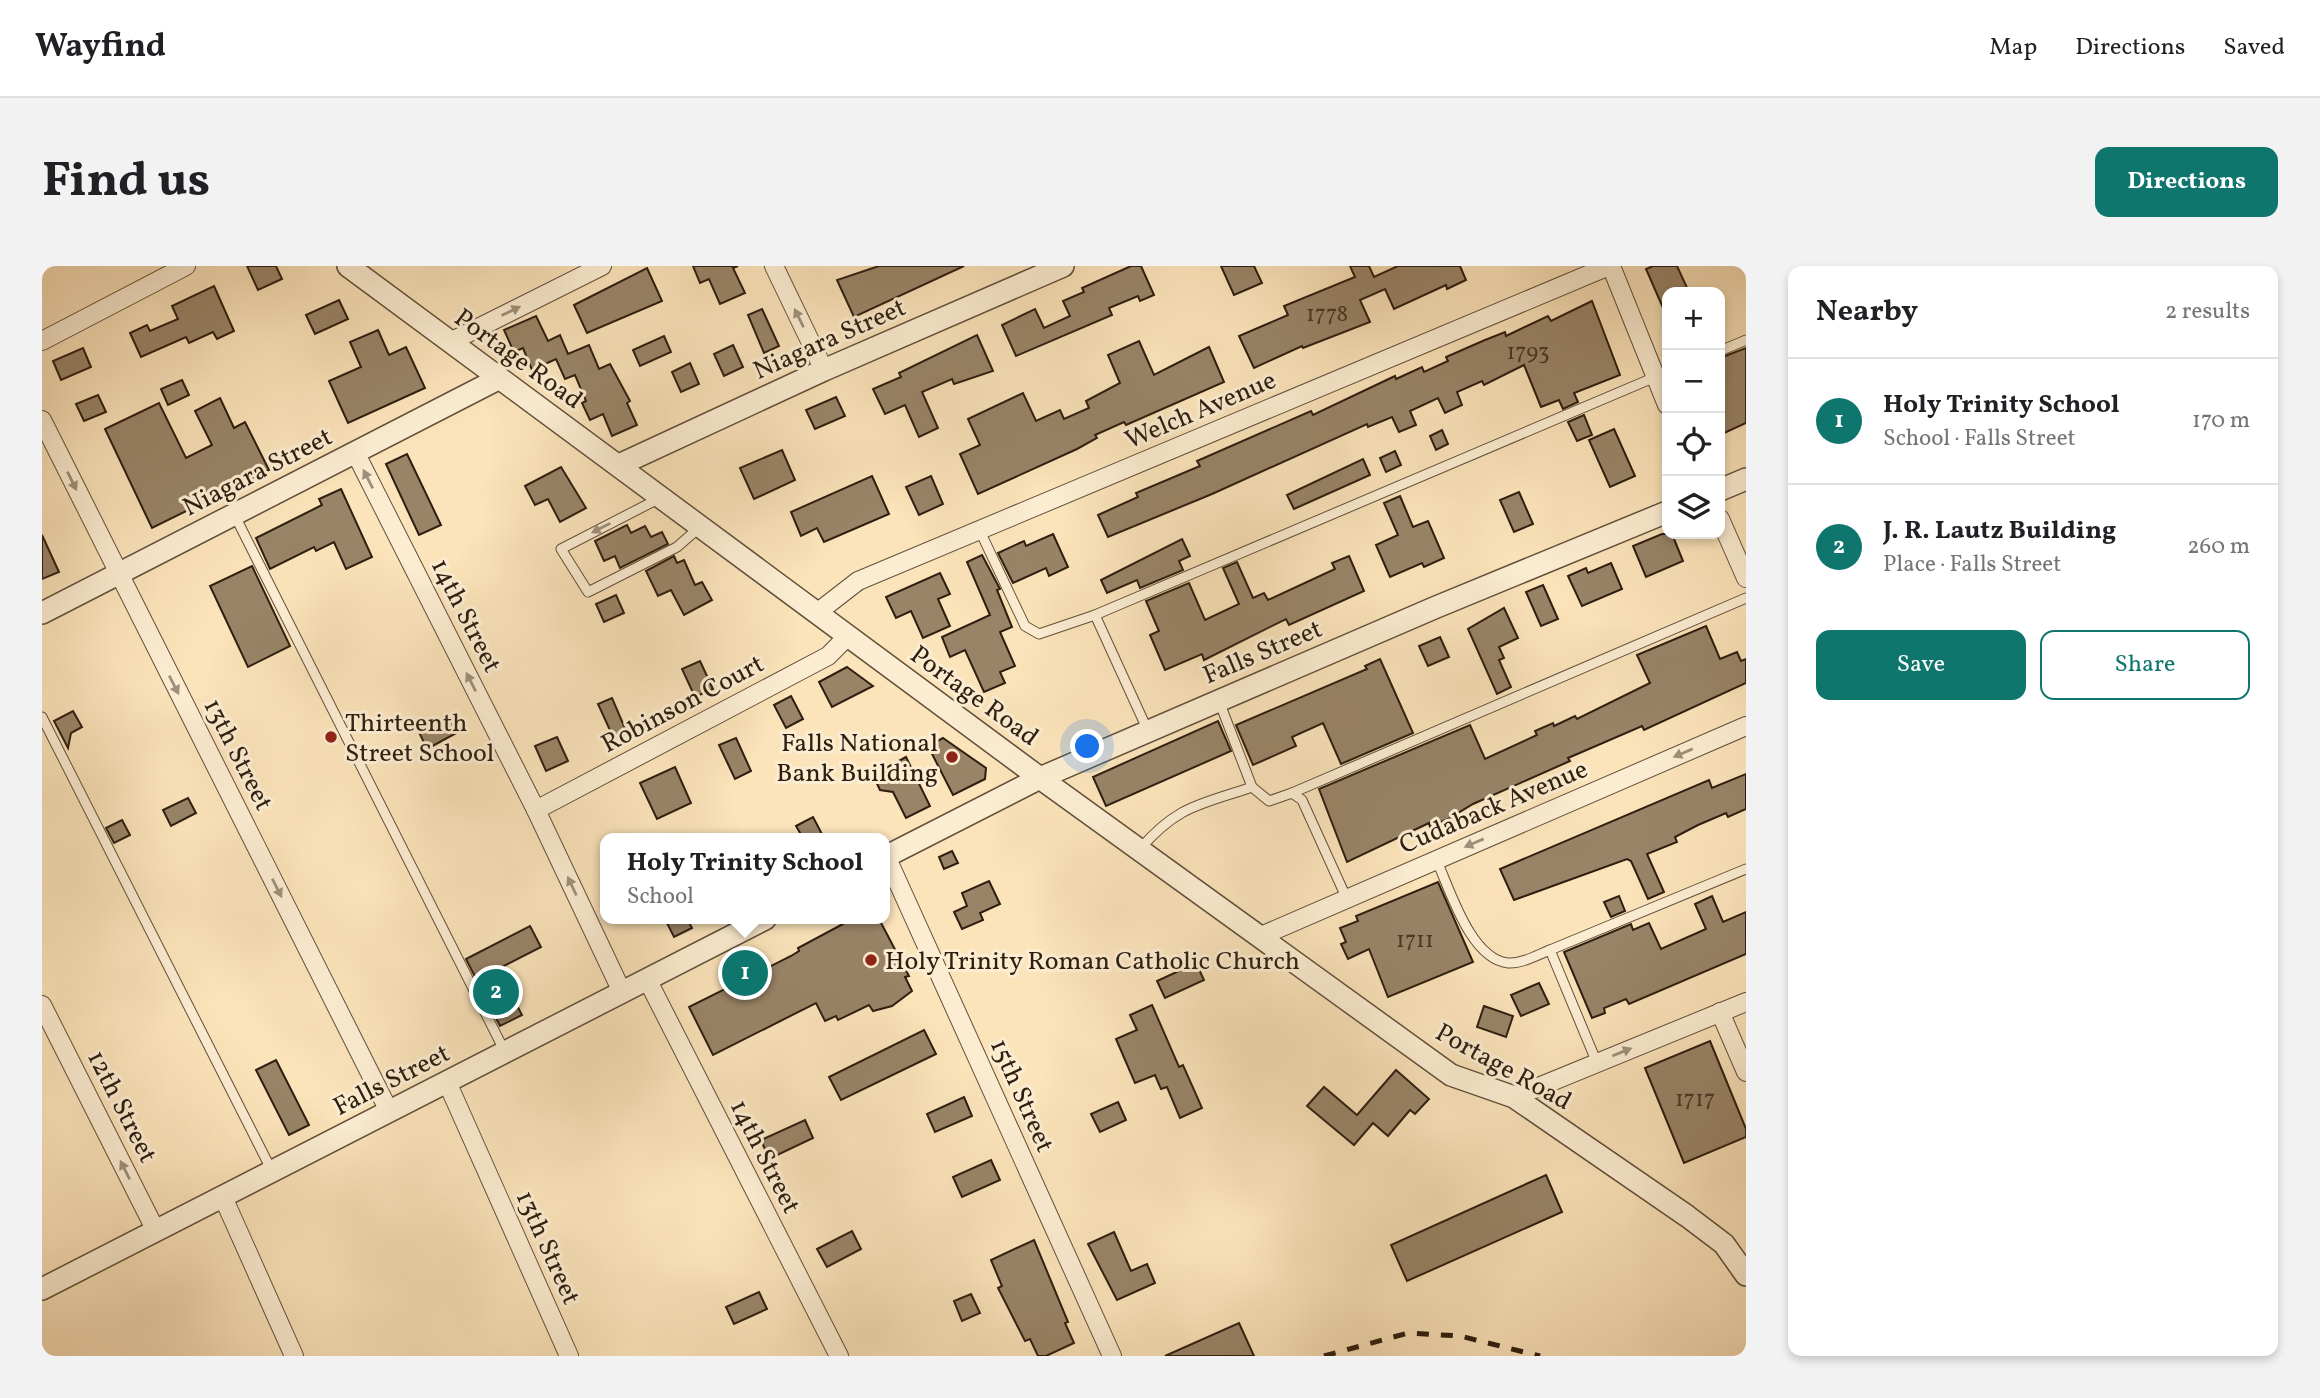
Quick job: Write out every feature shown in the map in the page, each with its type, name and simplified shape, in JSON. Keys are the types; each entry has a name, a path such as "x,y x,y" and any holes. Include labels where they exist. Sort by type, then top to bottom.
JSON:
{"street":[{"path":"42,341 186,266"},
{"name":"Portage Road","path":"348,266 1040,778 1451,1075 1514,1097 1687,1216 1724,1244 1746,1275"},
{"path":"450,342 602,266"},
{"path":"774,266 824,370"},
{"name":"Niagara Street","path":"619,465 824,370 1063,266"},
{"path":"1610,266 1661,375"},
{"name":"Welch Avenue","path":"818,612 858,581 1610,266"},
{"name":"Niagara Street","path":"42,613 498,379"},
{"name":"13th Street","path":"42,420 389,1111"},
{"name":"14th Street","path":"355,452 536,810 622,992"},
{"path":"1725,488 1746,479"},
{"name":"Falls Street","path":"890,855 1040,778 1219,699 1662,514"},
{"path":"1725,530 1746,578"},
{"name":"Robinson Court","path":"536,810 828,656 848,636"},
{"name":"Cudaback Avenue","path":"1261,936 1746,726"},
{"name":"15th Street","path":"890,866 1112,1356"},
{"name":"Falls Street","path":"42,1289 755,924"},
{"name":"14th Street","path":"647,979 839,1356"},
{"path":"1514,1097 1746,1002"},
{"name":"12th Street","path":"42,1005 156,1231"},
{"path":"1720,1012 1746,1072"},
{"name":"13th Street","path":"447,1082 569,1356"},
{"path":"223,1197 294,1356"}],"lane":[{"path":"1722,350 1746,340"},
{"path":"979,529 1025,626 1039,634 1095,615 1661,375"},
{"path":"662,497 561,549 588,592 677,547 701,526"},
{"path":"234,514 505,1052"},
{"path":"1219,699 1252,787 1269,801 1746,598"},
{"path":"1095,615 1148,731"},
{"path":"42,717 272,1171"},
{"path":"1140,849 1160,827 1180,811 1252,787"},
{"path":"1292,793 1302,800 1346,897"},
{"path":"1436,859 1470,933 1486,953 1500,961 1516,963 1746,869"},
{"path":"1550,950 1597,1062"}],"building":[{"path":"247,266 276,266 282,279 258,290"},
{"path":"693,266 738,266 733,268 745,293 720,304 709,279 700,283"},
{"path":"879,266 964,266 854,317 837,280"},
{"path":"1131,266 1141,266 1154,295 1140,301 1138,296 1109,308 1112,315 1016,356 1002,325 1035,309 1044,328 1070,316 1063,301 1084,292 1082,288"},
{"path":"1221,266 1254,266 1262,283 1234,295"},
{"path":"1350,266 1369,266 1374,277 1398,266 1460,266 1466,280 1447,289 1446,285 1394,309 1385,289 1360,300 1370,322 1303,348 1302,346 1254,368 1239,336 1288,315 1284,306 1355,277"},
{"path":"1653,266 1677,266 1687,287 1662,287 1662,306 1646,269"},
{"path":"647,268 662,301 587,333 574,305"},
{"path":"214,286 234,331 217,339 213,332 189,343 186,337 141,357 130,333 147,325 150,331 178,319 172,306"},
{"path":"339,300 348,319 315,334 306,315"},
{"path":"1592,301 1620,375 1574,393 1578,402 1563,409 1559,400 1541,407 1524,365 1484,385 1482,381 1457,392 1462,405 1445,413 1438,398 1410,411 1416,425 1399,432 1392,417 1368,427 1367,424 1212,494 1108,537 1098,515 1138,497 1136,493 1200,466 1197,461 1311,411 1313,415 1395,376 1396,379 1422,367 1424,372 1448,361 1446,357 1485,340 1505,332 1506,336 1548,316 1551,321"},
{"path":"762,309 779,346 764,353 748,315"},
{"path":"536,316 548,341 560,335 568,354 589,345 599,369 610,364 630,401 627,403 637,425 612,436 603,414 590,420 582,403 586,401 575,375 565,379 556,359 532,370 523,348 514,352 504,330"},
{"path":"378,330 389,355 406,347 425,388 348,423 329,381 361,367 350,342"},
{"path":"977,335 993,371 954,384 952,379 922,392 938,428 919,437 905,405 885,414 873,389 901,377 899,373"},
{"path":"664,336 671,352 640,366 633,350"},
{"path":"1139,341 1154,375 1209,347 1224,382 1126,425 1124,422 1095,435 1097,438 1077,449 978,494 960,454 980,445 968,419 1023,393 1036,421 1060,410 1064,419 1089,408 1086,401 1120,383 1108,355"},
{"path":"733,345 743,367 724,376 714,354"},
{"path":"83,348 91,367 61,380 53,361"},
{"path":"1746,348 1746,423 1725,433 1725,413 1725,356"},
{"path":"690,363 699,384 681,392 672,372"},
{"path":"182,380 189,395 168,405 161,389"},
{"path":"98,395 106,412 84,421 76,404"},
{"path":"836,397 845,416 815,429 806,410"},
{"path":"220,398 234,428 245,422 269,470 152,528 105,429 159,403 186,458 212,445 195,411"},
{"path":"1584,415 1592,435 1577,441 1568,422"},
{"path":"1614,429 1635,476 1610,487 1589,440"},
{"path":"1442,430 1448,444 1436,450 1430,436"},
{"path":"782,450 795,480 754,499 740,468"},
{"path":"1395,451 1401,465 1386,472 1380,458"},
{"path":"407,454 441,525 419,535 386,464"},
{"path":"1363,459 1370,475 1294,509 1287,495"},
{"path":"561,467 586,508 560,522 548,499 535,505 525,486"},
{"path":"872,476 889,514 824,542 817,528 801,536 791,512"},
{"path":"931,476 943,504 919,515 906,487"},
{"path":"341,489 372,557 346,569 334,542 316,551 314,547 270,569 256,538 322,505 319,499"},
{"path":"1519,492 1533,524 1514,532 1500,500"},
{"path":"1400,496 1413,527 1428,521 1444,558 1424,567 1422,563 1390,577 1376,545 1398,535 1384,503"},
{"path":"627,525 631,533 645,526 651,537 662,532 668,544 620,568 615,556 604,561 595,541"},
{"path":"1053,534 1068,567 1049,576 1046,568 1013,583 998,553 1024,541 1026,546"},
{"path":"1662,534 1662,539 1674,539 1683,561 1646,577 1633,546"},
{"path":"42,535 59,572 42,579"},
{"path":"1182,539 1190,556 1179,561 1183,570 1140,588 1137,580 1107,593 1101,580"},
{"path":"982,555 1000,589 997,590 1012,627 1000,632 1015,666 1000,672 1005,683 984,692 965,650 950,657 942,637 990,615 967,562"},
{"path":"674,556 677,563 684,560 695,585 702,582 712,600 684,615 671,590 658,596 646,571"},
{"path":"1349,556 1364,591 1289,625 1286,619 1204,660 1202,654 1165,670 1150,635 1159,631 1146,601 1189,583 1205,620 1239,604 1223,568 1237,562 1253,598 1264,593 1268,600 1335,569 1332,563"},
{"path":"1611,563 1622,589 1582,606 1568,576 1586,568 1588,573"},
{"path":"252,566 290,646 248,667 210,586"},
{"path":"940,573 950,594 938,599 950,626 923,638 911,611 896,618 886,597"},
{"path":"1543,585 1558,619 1541,626 1526,592"},
{"path":"616,595 624,613 604,622 596,604"},
{"path":"1504,608 1518,638 1499,647 1504,658 1499,660 1511,687 1497,694 1468,629"},
{"path":"1706,626 1720,659 1737,652 1741,661 1746,659 1746,683 1644,730 1642,726 1568,758 1570,761 1473,804 1448,819 1430,827 1429,823 1347,862 1319,789 1470,725 1485,759 1537,735 1535,731 1575,716 1577,719 1650,683 1637,655"},
{"path":"1440,637 1449,657 1428,666 1419,646"},
{"path":"1380,659 1413,733 1341,764 1323,723 1292,737 1296,746 1253,765 1236,725 1367,669 1365,666"},
{"path":"700,661 713,689 695,697 682,669"},
{"path":"847,667 873,686 832,707 819,682"},
{"path":"791,696 803,719 786,728 774,705"},
{"path":"612,698 627,733 614,739 598,704"},
{"path":"73,711 82,727 71,733 68,748 54,721"},
{"path":"452,714 460,731 427,749 418,730"},
{"path":"1218,721 1231,751 1106,806 1093,777"},
{"path":"557,737 568,761 546,771 535,746"},
{"path":"736,738 751,771 735,779 719,745"},
{"name":"Falls National Bank Building","path":"943,738 986,768 985,779 953,795 928,746"},
{"path":"906,757 930,806 906,818 893,792 880,790 873,775"},
{"path":"675,767 691,803 657,819 640,783"},
{"path":"1746,774 1746,809 1728,817 1726,813 1698,825 1675,837 1677,842 1647,854 1664,892 1648,899 1631,861 1627,859 1514,900 1500,869 1709,780 1712,788"},
{"path":"188,798 196,813 171,826 163,810"},
{"path":"813,817 821,833 800,833 796,826"},
{"path":"122,820 130,835 114,843 106,828"},
{"path":"952,851 958,863 944,869 939,857"},
{"path":"989,881 1000,904 980,913 983,920 962,929 954,912 967,906 962,893"},
{"path":"1438,882 1473,962 1388,997 1369,949 1348,959 1341,944 1346,942 1340,928 1358,921 1356,916"},
{"path":"1619,896 1625,911 1611,917 1604,902"},
{"path":"1712,896 1723,922 1746,912 1746,954 1629,1004 1626,999 1604,1008 1605,1013 1592,1018 1564,952 1631,924 1633,930 1649,923 1661,949 1706,929 1695,904"},
{"path":"668,924 690,924 692,928 674,937"},
{"path":"843,924 882,924 909,976 905,977 912,991 892,1006 873,1011 869,1005 838,1020 836,1016 825,1021 816,1003 713,1055 689,1007 791,956 799,951 798,948"},
{"path":"530,926 541,947 498,969 522,1015 500,1026 466,959"},
{"path":"1196,963 1204,980 1165,998 1157,981"},
{"path":"1539,983 1549,1004 1521,1016 1511,995"},
{"path":"1152,1005 1179,1067 1183,1065 1202,1108 1180,1118 1167,1087 1161,1089 1155,1075 1135,1083 1116,1039 1137,1030 1130,1015"},
{"path":"1484,1006 1513,1016 1506,1037 1477,1027"},
{"path":"924,1030 936,1054 841,1100 829,1077"},
{"path":"1710,1041 1746,1129 1746,1137 1684,1163 1645,1068"},
{"path":"276,1060 309,1125 289,1135 256,1070"},
{"path":"1396,1070 1429,1099 1415,1114 1410,1110 1388,1136 1373,1123 1354,1145 1307,1106 1324,1087 1357,1115"},
{"path":"964,1097 972,1116 935,1132 927,1114"},
{"path":"1118,1102 1126,1120 1100,1132 1091,1114"},
{"path":"805,1120 813,1138 769,1159 761,1140"},
{"path":"991,1160 1000,1180 962,1197 953,1177"},
{"path":"1546,1175 1562,1212 1407,1281 1391,1245"},
{"path":"852,1231 861,1249 827,1267 817,1249"},
{"path":"1114,1232 1131,1271 1147,1264 1155,1283 1117,1300 1088,1244"},
{"path":"1034,1240 1074,1343 1046,1356 1038,1356 1030,1339 1025,1341 998,1288 1002,1286 991,1260"},
{"path":"759,1292 767,1309 734,1324 726,1307"},
{"path":"971,1294 980,1313 962,1321 954,1301"},
{"path":"1239,1323 1254,1356 1165,1356"}],"railway":[{"path":"1324,1356 1408,1333 1460,1336 1540,1356"}],"place":[{"name":"Thirteenth Street School","path":"331,737"},
{"name":"Falls National Bank Building","path":"952,757"},
{"name":"Holy Trinity Roman Catholic Church","path":"871,960"},
{"name":"Holy Trinity School","path":"745,973"},
{"name":"J. R. Lautz Building","path":"496,992"}]}
